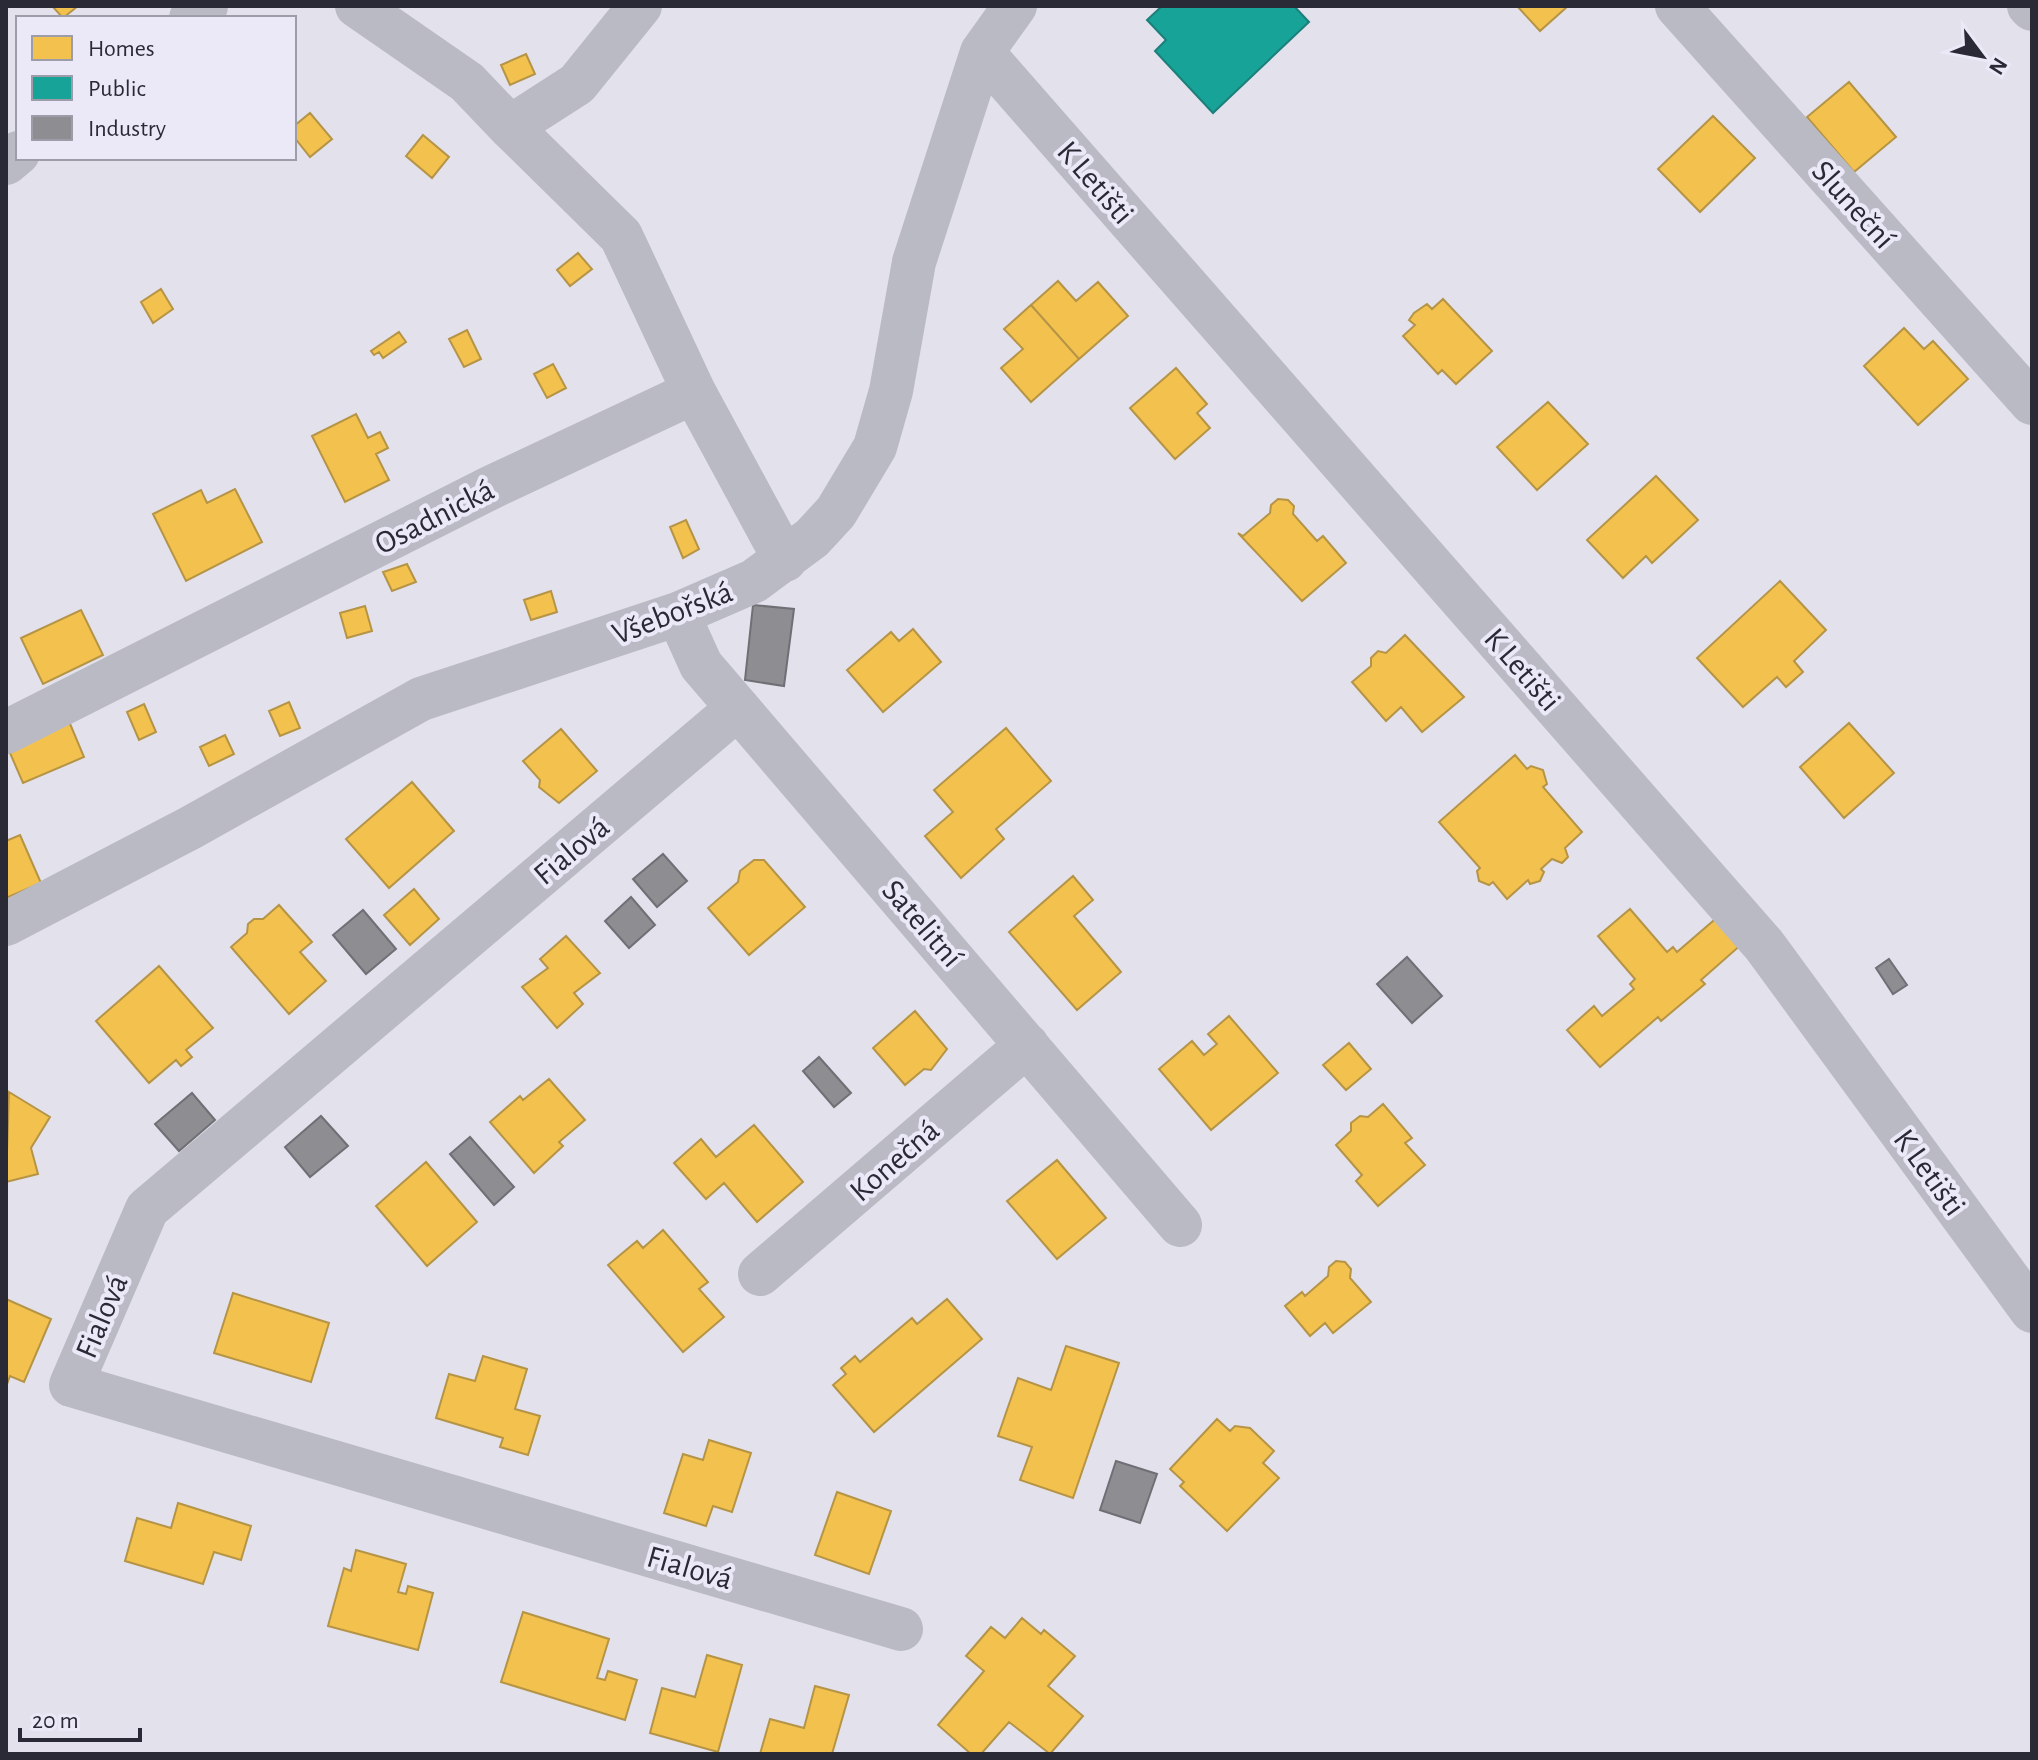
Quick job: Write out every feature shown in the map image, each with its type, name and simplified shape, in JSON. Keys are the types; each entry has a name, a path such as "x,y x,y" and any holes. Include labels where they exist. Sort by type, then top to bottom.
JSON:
{"street":[{"path":"357,6 467,82 621,236 694,392 785,560"},
{"path":"510,127 577,84 640,6"},
{"name":"Všebořská","path":"6,924 190,828 421,699 678,614 754,581 785,560 836,512 875,447 891,391 914,262 982,52 1015,6"},
{"name":"Sluneční","path":"1677,6 2032,403"},
{"name":"K Letišti","path":"982,52 1764,945 2032,1311"},
{"name":"Osadnická","path":"6,732 492,487 694,392"},
{"name":"Satelitní","path":"678,614 701,665 1180,1225"},
{"name":"Fialová","path":"738,708 147,1209 71,1385 901,1629"},
{"name":"Konečná","path":"760,1274 1027,1045"}],"building: Homes":[{"path":"52,6 78,6 66,16 61,16"},
{"path":"1517,6 1568,6 1540,31"},
{"path":"526,54 535,74 510,85 501,65"},
{"path":"1849,82 1896,137 1854,172 1807,117"},
{"path":"310,113 332,139 310,157 296,140 296,124"},
{"path":"1713,116 1755,158 1700,212 1658,169"},
{"path":"423,135 449,157 432,178 406,156"},
{"path":"578,253 592,269 570,286 557,270"},
{"path":"1058,281 1076,301 1098,282 1128,316 1079,359 1031,305"},
{"path":"161,289 173,309 153,323 141,302"},
{"path":"1443,299 1492,351 1456,384 1442,370 1438,374 1403,336 1415,325 1409,320 1414,313 1427,304 1432,309"},
{"path":"1031,305 1079,359 1031,402 1001,368 1023,349 1004,329"},
{"path":"1904,328 1924,349 1933,341 1968,379 1918,425 1864,366"},
{"path":"467,330 481,359 464,367 449,339"},
{"path":"399,332 406,342 383,358 379,352 374,355 371,351"},
{"path":"553,364 566,388 547,398 534,374"},
{"path":"1176,368 1207,404 1197,413 1210,428 1175,459 1130,408"},
{"path":"1548,402 1588,444 1537,490 1497,447"},
{"path":"356,414 368,438 380,432 388,448 376,454 389,480 345,502 312,436"},
{"path":"1656,476 1698,520 1652,563 1646,556 1623,578 1587,540"},
{"path":"235,489 262,542 186,581 153,514 201,490 207,503"},
{"path":"1278,499 1288,500 1294,506 1293,514 1317,541 1323,536 1346,563 1302,601 1238,533 1243,536 1270,513 1271,505"},
{"path":"686,520 699,549 683,558 670,527"},
{"path":"407,564 416,582 392,591 383,572"},
{"path":"1780,581 1826,630 1794,661 1803,672 1786,687 1777,677 1743,707 1697,658"},
{"path":"551,591 557,612 531,620 524,600"},
{"path":"365,606 372,631 347,638 340,613"},
{"path":"81,610 103,655 43,684 21,638"},
{"path":"913,629 941,662 883,712 847,670 891,632 899,641"},
{"path":"1405,635 1464,697 1422,732 1401,707 1386,721 1352,682 1371,666 1371,658 1378,651 1386,653"},
{"path":"289,702 300,728 280,736 269,711"},
{"path":"144,704 156,732 139,740 127,712"},
{"path":"68,719 84,757 23,783 7,746"},
{"path":"1849,723 1894,773 1844,818 1800,767"},
{"path":"1006,728 1051,781 996,829 1004,839 961,878 925,836 953,812 934,790"},
{"path":"561,729 597,771 559,803 539,787 540,780 523,761"},
{"path":"225,735 234,754 209,766 200,747"},
{"path":"1515,755 1527,769 1531,766 1543,770 1547,784 1543,787 1582,832 1565,848 1568,857 1562,863 1552,859 1541,869 1544,872 1540,881 1530,884 1528,880 1507,899 1493,882 1489,885 1479,881 1477,871 1480,868 1439,822"},
{"path":"412,782 454,831 389,888 346,839"},
{"path":"20,835 41,883 6,898 6,841"},
{"path":"754,860 764,860 805,907 749,955 708,908 738,882 740,871"},
{"path":"1073,876 1093,900 1074,916 1121,972 1077,1010 1009,932"},
{"path":"414,889 439,919 410,945 384,915"},
{"path":"279,905 312,942 300,952 326,981 289,1014 231,947 247,933 248,924 254,919 263,919"},
{"path":"1630,909 1667,952 1673,947 1677,952 1720,915 1743,943 1701,980 1705,984 1661,1021 1658,1017 1600,1067 1567,1030 1594,1006 1602,1016 1634,989 1630,984 1635,979 1598,936"},
{"path":"566,936 600,973 574,993 583,1004 557,1028 522,987 548,968 540,959"},
{"path":"159,966 213,1028 186,1050 192,1057 181,1066 176,1060 149,1083 96,1021"},
{"path":"915,1011 947,1049 931,1070 924,1069 905,1085 873,1048"},
{"path":"1229,1016 1278,1073 1211,1130 1159,1069 1192,1041 1204,1055 1217,1044 1208,1034"},
{"path":"1349,1043 1371,1069 1346,1090 1323,1065"},
{"path":"549,1079 585,1120 559,1142 563,1146 534,1173 490,1122 520,1096 523,1100"},
{"path":"9,1092 50,1117 31,1148 38,1174 6,1182"},
{"path":"1383,1104 1412,1138 1405,1143 1425,1165 1378,1206 1356,1181 1362,1175 1336,1145 1351,1131 1351,1123 1360,1116 1368,1117"},
{"path":"754,1125 803,1182 757,1222 724,1183 706,1199 674,1163 701,1139 716,1157"},
{"path":"1057,1160 1106,1218 1057,1259 1007,1201"},
{"path":"426,1162 477,1222 427,1266 376,1206"},
{"path":"663,1230 708,1282 699,1289 724,1317 683,1352 608,1265 637,1241 643,1248"},
{"path":"1336,1261 1345,1262 1351,1269 1350,1278 1371,1302 1333,1333 1325,1323 1310,1336 1285,1306 1302,1292 1305,1296 1328,1276 1329,1267"},
{"path":"233,1293 329,1323 311,1382 214,1353"},
{"path":"6,1299 51,1319 24,1382 10,1376 6,1387"},
{"path":"947,1299 982,1339 874,1432 833,1385 846,1374 841,1368 855,1356 860,1362 912,1318 917,1324"},
{"path":"1066,1346 1119,1363 1073,1498 1020,1480 1032,1447 998,1436 1018,1378 1051,1390"},
{"path":"483,1356 527,1369 515,1409 540,1416 528,1455 500,1447 503,1438 436,1418 449,1374 475,1381"},
{"path":"1217,1419 1230,1431 1235,1426 1250,1428 1274,1451 1263,1463 1279,1478 1227,1531 1180,1486 1184,1482 1170,1469"},
{"path":"709,1440 751,1453 732,1512 713,1506 706,1526 664,1513 683,1454 703,1460"},
{"path":"837,1492 891,1511 869,1574 815,1555"},
{"path":"178,1503 251,1526 241,1560 214,1552 203,1584 125,1561 137,1518 171,1528"},
{"path":"356,1550 406,1564 398,1592 406,1594 408,1586 433,1593 418,1650 328,1626 344,1568 351,1571"},
{"path":"523,1612 609,1639 597,1678 605,1680 608,1671 637,1680 625,1720 501,1682"},
{"path":"1022,1618 1041,1634 1044,1630 1075,1656 1048,1686 1083,1716 1050,1754 1009,1722 981,1754 971,1754 938,1725 984,1671 966,1656 991,1627 1005,1638"},
{"path":"707,1655 742,1665 718,1752 650,1733 662,1688 695,1697"},
{"path":"815,1686 849,1695 832,1754 760,1754 770,1719 804,1728"}],"building: Public":[{"path":"1162,6 1294,6 1309,22 1213,113 1155,51 1166,40 1147,20"}],"building: Industry":[{"path":"753,605 794,609 784,686 745,680"},
{"path":"663,854 687,881 657,907 633,879"},
{"path":"631,897 655,925 629,948 605,921"},
{"path":"363,910 396,949 366,974 333,935"},
{"path":"1407,957 1442,996 1412,1023 1377,984"},
{"path":"1889,959 1907,985 1893,994 1876,968"},
{"path":"819,1057 851,1093 834,1107 803,1071"},
{"path":"192,1093 215,1120 179,1151 155,1124"},
{"path":"321,1116 348,1146 310,1177 285,1147"},
{"path":"470,1137 514,1187 494,1205 450,1154"},
{"path":"1116,1461 1157,1474 1140,1523 1100,1510"}]}
